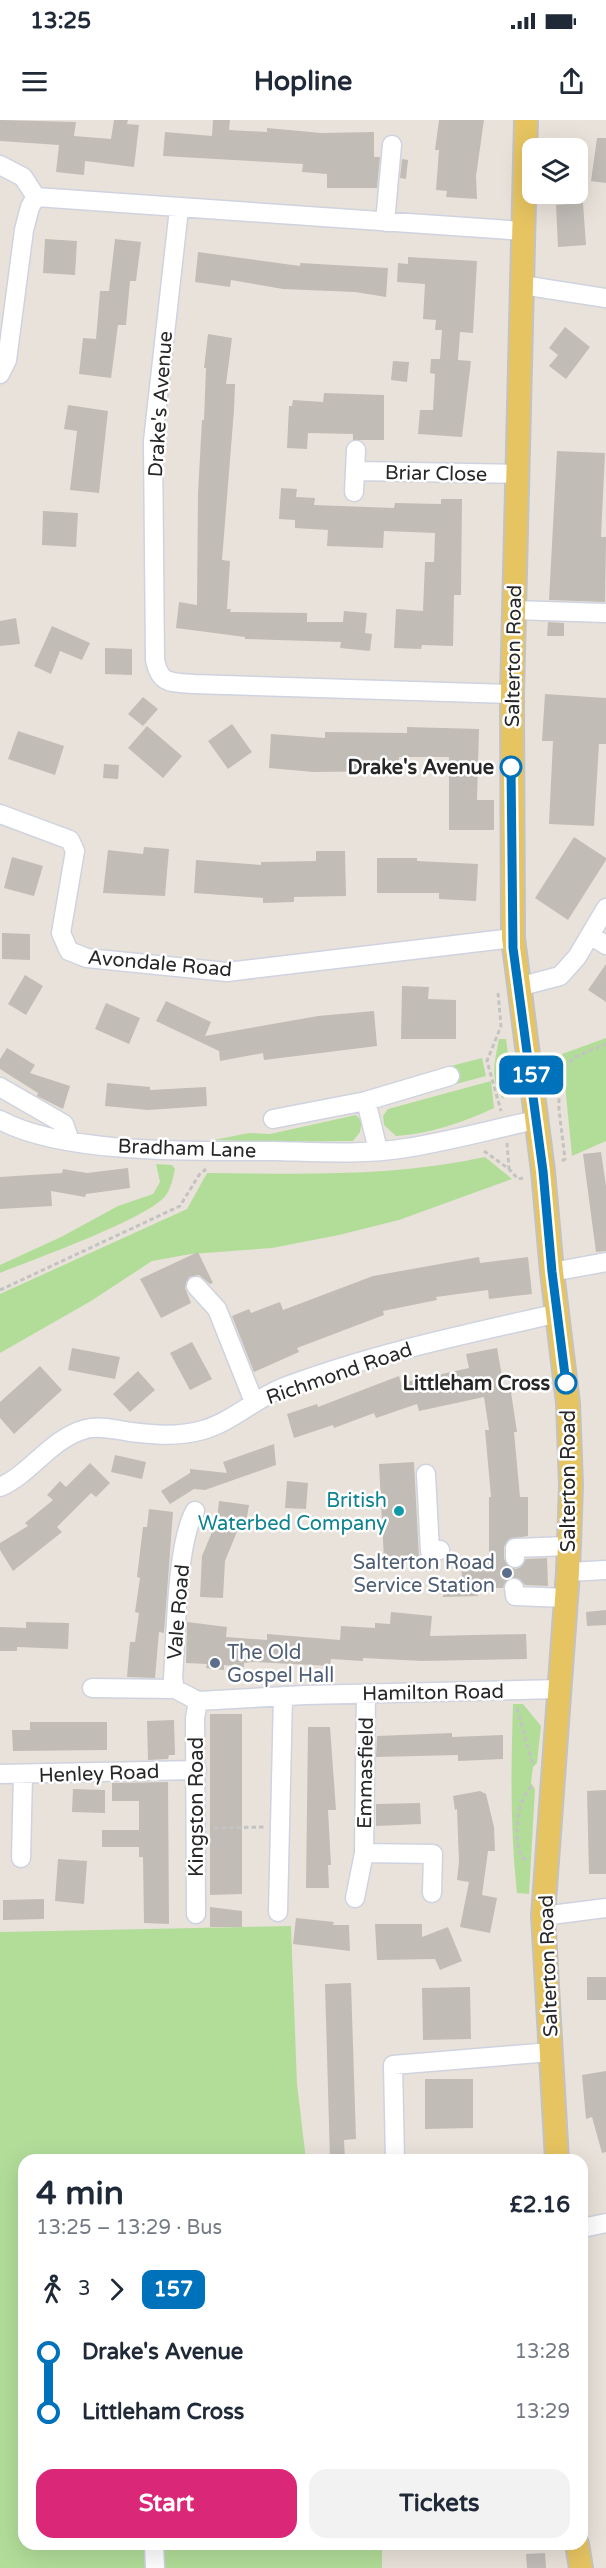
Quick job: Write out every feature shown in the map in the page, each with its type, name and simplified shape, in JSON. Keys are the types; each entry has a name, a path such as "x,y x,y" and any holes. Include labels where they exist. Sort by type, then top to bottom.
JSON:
{"main road":[{"name":"Salterton Road","path":"526,120 512,693 513,938 508,988 536,1120 568,1403 571,1485 569,1546 543,1916 557,2154"},
{"path":"578,2550 581,2568"}],"street":[{"path":"385,222 392,145"},
{"path":"0,165 23,177 36,197"},
{"path":"36,197 179,209 523,231"},
{"path":"0,374 7,360 24,230 30,207 36,197"},
{"name":"Drake's Avenue","path":"179,209 153,441 155,660 158,674 167,681 194,684 512,693"},
{"path":"522,285 606,298"},
{"name":"Briar Close","path":"354,492 356,450"},
{"name":"Briar Close","path":"356,471 517,474"},
{"path":"514,610 606,613"},
{"name":"Avondale Road","path":"0,814 70,840 75,851 61,933 69,951 87,958 227,972 513,938"},
{"path":"508,988 560,975 577,957 606,908"},
{"path":"590,935 606,945"},
{"name":"Bradham Lane","path":"273,1119 366,1101 450,1076"},
{"path":"0,1087 64,1124 70,1142"},
{"path":"366,1101 378,1150"},
{"name":"Bradham Lane","path":"2,1123 70,1142 211,1151 406,1148 536,1120"},
{"path":"552,1272 606,1262"},
{"path":"196,1286 216,1309 254,1402"},
{"name":"Richmond Road","path":"0,1487 16,1480 67,1437 87,1428 170,1436 203,1430 236,1417 254,1402 286,1386 397,1350 559,1313"},
{"path":"426,1474 430,1551 440,1550"},
{"name":"Vale Road","path":"195,1511 187,1525 183,1549 173,1678 176,1689 198,1701"},
{"path":"515,1558 515,1548 569,1546"},
{"path":"567,1572 606,1570"},
{"path":"514,1588 514,1596 566,1598"},
{"path":"92,1688 176,1689"},
{"name":"Hamilton Road","path":"198,1701 366,1693 560,1689"},
{"name":"Emmasfield","path":"355,1898 364,1853 366,1693"},
{"path":"278,1912 283,1696"},
{"name":"Kingston Road","path":"196,1914 195,1718 198,1701"},
{"name":"Henley Road","path":"0,1774 197,1770"},
{"path":"21,1857 23,1774"},
{"name":"Emmasfield","path":"364,1853 433,1854 432,1893"},
{"path":"543,1916 606,1908"},
{"path":"395,2154 393,2065 550,2052"},
{"path":"588,2227 606,2223"},
{"path":"154,2550 155,2568"}],"path":[{"path":"499,1104 487,1061 501,1026 508,988"},
{"path":"565,1159 559,1073 575,1057 606,1044"},
{"path":"508,1155 509,1169"},
{"path":"0,1290 165,1215"},
{"path":"515,1690 515,1705 533,1764"},
{"path":"531,1787 522,1799 519,1852 522,1858 534,1860"},
{"path":"197,1828 280,1827"}],"green space":[{"path":"606,1038 606,1141 572,1156 562,1054"},
{"path":"499,1039 506,1039 510,1070 509,1084 503,1099 495,1077"},
{"path":"482,1058 486,1076 456,1084 451,1066"},
{"path":"491,1081 494,1108 471,1118 409,1135 396,1136 384,1125 383,1116 388,1109"},
{"path":"356,1115 362,1121 360,1132 353,1141 214,1140 249,1133 270,1134"},
{"path":"485,1157 512,1179 399,1220 339,1235 272,1248 191,1254 152,1261 91,1301 0,1353 0,1294 187,1209 207,1173 347,1173 416,1168"},
{"path":"156,1164 172,1165 175,1169 168,1192 156,1204 115,1226 0,1273 0,1265 61,1237 118,1206 153,1194 160,1182"},
{"path":"513,1704 523,1704 541,1726 537,1763 533,1767 531,1783 535,1789 529,1894 517,1893 513,1846"},
{"path":"291,1926 297,2084 305,2154 18,2154 18,2550 382,2550 382,2568 0,2568 0,1932"}],"building":[{"path":"0,120 76,122 74,136 111,139 114,120 128,120 127,124 139,125 134,167 85,161 84,175 56,172 59,145 0,141"},
{"path":"213,120 230,120 229,130 267,132 267,128 321,133 374,132 374,157 380,157 377,188 327,188 327,174 302,172 303,164 163,156 165,132 212,136"},
{"path":"439,120 484,120 476,176 477,199 446,197 447,191 436,190 439,150 435,150"},
{"path":"597,138 606,138 606,183 591,181"},
{"path":"402,159 408,160 406,179 400,178"},
{"path":"583,204 586,245 558,247 556,205"},
{"path":"45,239 77,241 75,275 43,273"},
{"path":"115,239 141,242 136,281 130,281 126,325 118,325 111,378 79,374 83,338 96,339 100,291 109,291"},
{"path":"198,252 300,266 300,263 388,268 386,297 355,292 283,289 231,280 230,287 195,282"},
{"path":"408,257 477,261 473,333 460,332 458,360 471,361 462,437 418,434 420,410 433,410 435,374 430,373 431,359 440,359 442,330 435,330 436,320 423,319 425,284 397,282 398,263 408,264"},
{"path":"565,327 590,347 566,379 549,366 558,355 549,348"},
{"path":"208,334 232,338 226,384 235,384 234,410 222,560 230,561 227,609 231,609 230,612 307,613 307,622 343,622 344,611 367,613 365,633 372,634 370,651 340,648 341,642 245,639 245,637 176,628 179,602 197,605 198,493 202,420 204,420 206,368 204,368"},
{"path":"393,361 409,362 407,382 391,380"},
{"path":"324,393 384,395 384,440 353,440 353,434 308,433 307,449 287,448 289,406 292,406 293,400 323,402"},
{"path":"68,405 108,411 99,493 70,490 77,431 64,429"},
{"path":"557,451 605,453 601,537 606,537 605,602 549,600"},
{"path":"281,488 297,489 296,497 315,498 314,505 394,508 395,503 441,504 441,499 462,499 461,595 454,595 453,646 422,645 421,649 394,648 396,609 423,611 425,562 434,562 435,533 384,531 383,548 327,546 328,530 295,528 295,520 279,519"},
{"path":"43,511 78,513 76,547 42,545"},
{"path":"16,618 20,644 0,646 0,621"},
{"path":"548,622 564,623 564,636 547,636"},
{"path":"52,626 90,643 82,660 60,651 51,674 34,666"},
{"path":"105,648 132,649 132,675 105,674"},
{"path":"545,694 606,698 606,744 599,744 594,826 549,824 553,741 542,741"},
{"path":"143,697 158,709 143,726 128,714"},
{"path":"232,724 252,752 228,769 208,741"},
{"path":"147,726 182,756 163,778 128,748"},
{"path":"407,727 479,729 477,800 494,800 494,830 449,830 449,757 399,757 399,771 313,772 269,768 271,734 325,738 325,732 407,733"},
{"path":"18,731 64,746 55,775 8,759"},
{"path":"104,764 119,765 118,779 103,778"},
{"path":"574,837 606,860 568,920 535,898"},
{"path":"144,847 169,849 165,896 103,893 108,850 143,854"},
{"path":"316,851 345,851 346,896 294,897 294,902 263,903 263,898 194,893 196,860 261,865 261,862 316,861"},
{"path":"12,857 43,866 34,896 4,888"},
{"path":"377,858 417,858 417,861 478,864 476,901 439,899 439,893 377,893"},
{"path":"2,933 30,934 30,960 2,959"},
{"path":"606,964 606,1002 588,990"},
{"path":"25,975 43,986 26,1015 8,1004"},
{"path":"402,986 429,987 428,999 456,1000 456,1039 401,1039"},
{"path":"166,1001 211,1022 205,1036 318,1016 374,1011 377,1046 264,1060 263,1053 220,1061 219,1051 156,1021"},
{"path":"106,1003 140,1018 129,1044 95,1029"},
{"path":"7,1048 35,1065 30,1073 70,1086 63,1109 37,1096 38,1093 0,1069 0,1059"},
{"path":"107,1083 150,1087 150,1090 206,1087 207,1106 148,1110 105,1106"},
{"path":"601,1152 606,1186 606,1251 596,1252 583,1154"},
{"path":"128,1168 130,1188 86,1194 85,1197 51,1191 52,1206 0,1209 0,1177 62,1173 63,1169 87,1173"},
{"path":"198,1252 213,1283 210,1284 199,1275 189,1277 185,1288 191,1303 161,1318 140,1279"},
{"path":"479,1257 480,1263 528,1257 532,1294 489,1299 488,1290 436,1297 437,1300 383,1311 384,1315 297,1348 299,1352 254,1372 232,1316 249,1309 251,1313 280,1302 283,1310 373,1276"},
{"path":"192,1342 212,1379 190,1390 170,1353"},
{"path":"72,1348 120,1357 115,1379 68,1370"},
{"path":"497,1348 505,1393 511,1392 517,1432 514,1432 520,1497 528,1497 528,1536 509,1539 504,1547 504,1559 509,1567 516,1569 521,1567 526,1559 547,1558 548,1586 525,1585 519,1578 513,1577 507,1579 503,1588 478,1588 478,1596 443,1597 443,1580 462,1579 461,1559 489,1558 489,1497 491,1497 485,1430 489,1430 484,1397 419,1411 417,1404 376,1418 374,1413 334,1428 333,1425 294,1438 287,1414 317,1404 318,1407 399,1376 401,1383 469,1368 466,1354"},
{"path":"40,1366 62,1390 14,1434 0,1418 0,1402"},
{"path":"138,1371 155,1390 130,1412 113,1394"},
{"path":"274,1444 276,1465 205,1490 194,1489 170,1504 161,1491 190,1473 190,1469 227,1473 223,1462"},
{"path":"115,1455 146,1462 142,1479 111,1472"},
{"name":"British Waterbed Company","path":"414,1462 419,1558 384,1560 379,1464"},
{"path":"90,1463 110,1483 96,1497 91,1493 57,1527 62,1532 13,1571 0,1550 0,1543 28,1526 25,1523 53,1500 47,1495 60,1481 66,1487"},
{"path":"287,1481 308,1483 306,1509 285,1508"},
{"path":"219,1501 249,1505 246,1523 241,1522 225,1561 223,1598 200,1597 202,1556 217,1520"},
{"path":"149,1509 173,1512 164,1633 159,1632 155,1678 127,1677 130,1642 135,1642 139,1613 135,1612 143,1527 147,1527"},
{"path":"606,1610 606,1625 587,1626 586,1612"},
{"path":"391,1612 432,1616 430,1636 526,1634 527,1659 422,1661 363,1658 363,1661 331,1659 330,1666 253,1662 244,1663 244,1667 224,1665 224,1670 206,1668 207,1664 186,1663 187,1622 227,1627 226,1637 267,1640 267,1634 340,1640 341,1626 375,1628 375,1623 390,1624"},
{"path":"26,1622 69,1623 68,1649 17,1647 17,1651 0,1651 0,1627 26,1628"},
{"path":"210,1714 242,1714 242,1894 210,1895"},
{"path":"174,1720 175,1755 169,1755 168,1759 148,1760 147,1721"},
{"path":"30,1722 107,1722 107,1750 13,1751 12,1730 30,1730"},
{"path":"308,1727 330,1727 336,1810 328,1810 331,1865 328,1865 329,1888 306,1888"},
{"path":"452,1733 452,1737 503,1735 503,1759 458,1761 458,1755 376,1757 377,1736"},
{"path":"168,1782 169,1924 144,1923 143,1857 139,1857 139,1847 102,1847 102,1830 139,1830 139,1801 112,1801 112,1783"},
{"path":"73,1789 105,1790 105,1813 72,1812"},
{"path":"606,1790 606,1874 589,1874 587,1791"},
{"path":"480,1791 486,1794 494,1827 495,1851 488,1851 482,1895 497,1898 490,1933 460,1927 469,1882 457,1880 459,1862 457,1809 455,1810 453,1796"},
{"path":"420,1803 421,1824 376,1826 376,1804"},
{"path":"58,1859 87,1861 84,1904 55,1901"},
{"path":"44,1899 44,1919 3,1920 3,1900"},
{"path":"210,1907 242,1911 242,1927 210,1927"},
{"path":"296,1918 334,1922 333,1925 349,1925 350,1951 293,1944"},
{"path":"375,1924 422,1924 422,1937 448,1927 462,1961 440,1970 435,1959 377,1960"},
{"path":"587,1977 606,1977 606,2000 587,2000"},
{"path":"351,1983 356,2139 344,2140 345,2154 330,2154 325,1984"},
{"path":"470,1987 471,2039 423,2040 422,1988"},
{"path":"606,2071 606,2152 602,2153 592,2117 586,2119 582,2075"},
{"path":"425,2079 473,2079 473,2128 425,2129"},
{"path":"545,2553 546,2568 527,2568 526,2554"}],"tunnel":[{"path":"514,1588 515,1558"}],"bus line":[{"name":"157","path":"511,767 513,948 543,1171 552,1272 559,1313 566,1383"}],"place":[{"name":"Drake's Avenue","path":"511,767"},
{"name":"Littleham Cross","path":"566,1383"},
{"name":"British Waterbed Company","path":"399,1511"},
{"name":"Salterton Road Service Station","path":"507,1573"},
{"name":"The Old Gospel Hall","path":"215,1663"}]}
